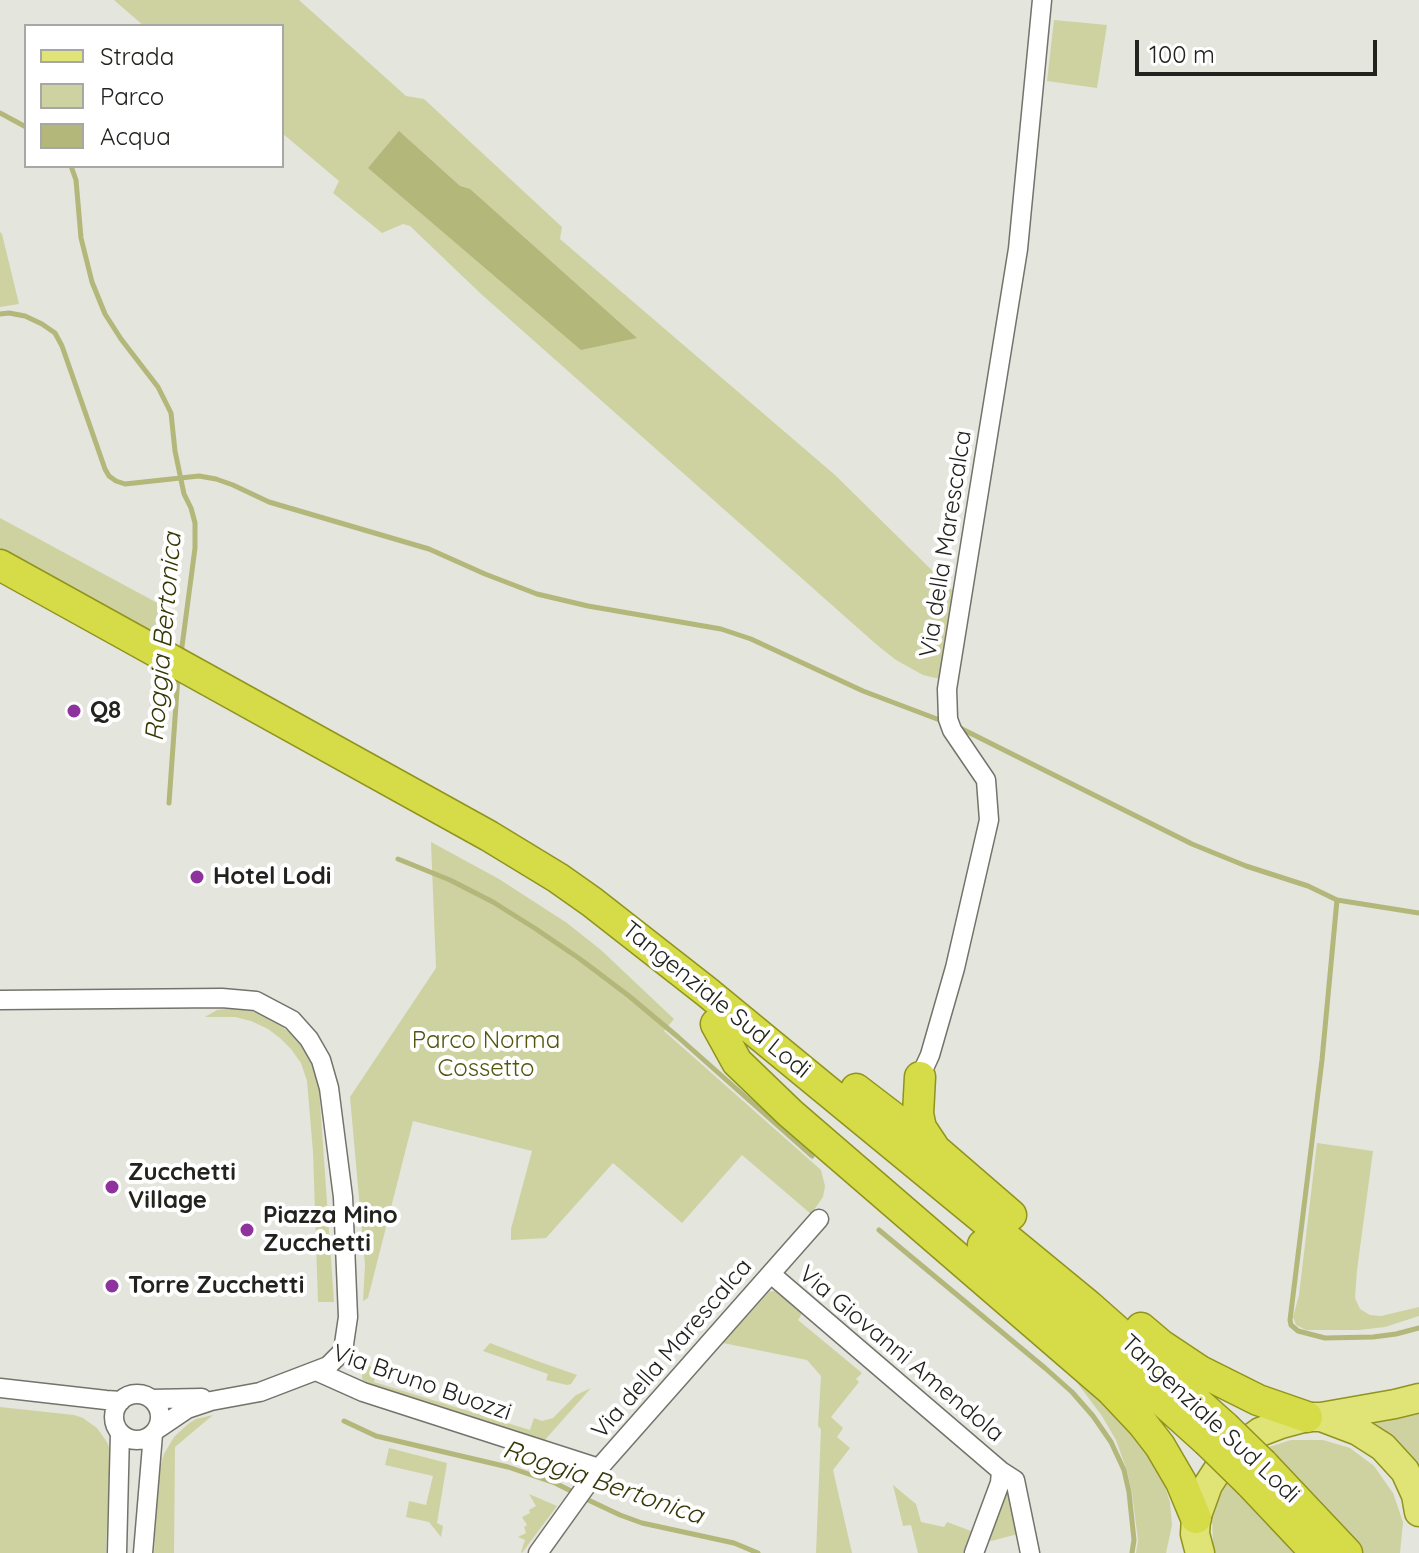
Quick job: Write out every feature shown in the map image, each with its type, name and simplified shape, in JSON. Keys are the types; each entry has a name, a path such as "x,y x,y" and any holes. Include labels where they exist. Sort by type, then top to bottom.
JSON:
{"highway":[{"name":"Tangenziale Sud Lodi","path":"0,565 160,665"},
{"name":"Tangenziale Sud Lodi","path":"0,587 160,665 489,836 558,878 707,992 1078,1297 1257,1474 1347,1553"},
{"name":"Tangenziale Sud Lodi","path":"199,686 559,900 716,1024 1068,1317 1216,1434"},
{"path":"707,992 783,1038 937,1151 1161,1345 1200,1371 1258,1400 1314,1417"},
{"path":"716,1024 737,1062 790,1113 1111,1390 1160,1446 1181,1482 1196,1518"},
{"path":"866,1096 889,1093 920,1077"},
{"path":"920,1077 918,1114 921,1128 937,1151"},
{"name":"Tangenziale Sud Lodi","path":"1257,1474 1316,1553"}],"main road":[{"path":"1200,1553 1195,1534 1196,1518 1208,1485 1235,1450 1260,1432 1281,1424 1419,1398"},
{"path":"1314,1417 1358,1431 1383,1447 1405,1471 1416,1495 1419,1512"}],"street":[{"name":"Via della Marescalca","path":"920,1077 930,1055 955,968 989,820 986,780 950,724 947,689 1018,249 1042,0"},
{"path":"0,1000 222,998 256,1001 292,1020 309,1039 321,1060 329,1088 343,1197 348,1317 343,1351 328,1366 316,1371"},
{"name":"Via della Marescalca","path":"538,1553 599,1468 819,1219"},
{"name":"Via Giovanni Amendola","path":"771,1274 1001,1471 1011,1476 1017,1486 1030,1553"},
{"name":"Via Bruno Buozzi","path":"155,1432 187,1409 260,1392 316,1371 363,1392 599,1468"},
{"path":"0,1388 121,1401"},
{"path":"117,1553 117,1427 114,1412 121,1401 133,1394 151,1399 160,1413 155,1432 143,1553"},
{"path":"66,1395 86,1402 127,1438 146,1439 155,1432"},
{"name":"Via Bruno Buozzi","path":"151,1399 229,1397"},
{"name":"Via Giovanni Amendola","path":"974,1553 1000,1483 1001,1471"}],"green space":[{"path":"114,0 299,0 406,96 424,99 562,227 560,239 835,475 954,592 940,679 923,675 877,645 480,293 410,226 403,224 382,233 333,193 339,181 284,135 284,24 142,24"},
{"path":"1054,20 1107,25 1097,88 1047,81"},
{"path":"0,232 19,304 0,307"},
{"path":"0,518 163,606 158,641 0,554"},
{"name":"Parco Norma Cossetto","path":"431,842 499,879 567,923 601,950 674,1019 664,1031 821,1170 825,1186 823,1197 811,1214 742,1155 682,1223 613,1163 546,1238 511,1240 511,1229 532,1151 413,1121 368,1298 363,1301 365,1265 350,1097 436,968"},
{"path":"232,1008 252,1011 272,1019 303,1047 313,1067 319,1088 334,1302 318,1302 313,1152 307,1081 301,1063 291,1049 268,1029 235,1017 205,1017 217,1010"},
{"path":"1317,1143 1373,1151 1357,1270 1355,1298 1360,1309 1370,1315 1381,1316 1419,1307 1419,1316 1385,1327 1359,1330 1306,1330 1296,1325 1293,1317 1299,1295"},
{"path":"774,1291 803,1312 798,1320 862,1373 856,1379 859,1382 831,1417 843,1428 837,1437 850,1448 833,1470 852,1553 816,1553 821,1376 807,1360 723,1343 769,1292"},
{"path":"490,1343 577,1375 567,1385 546,1380 548,1374 483,1351"},
{"path":"365,1365 377,1368 374,1382 530,1430 534,1418 542,1421 553,1418 576,1395 591,1388 543,1442 363,1383 361,1368"},
{"path":"1066,1368 1114,1412 1159,1468 1170,1502 1172,1525 1166,1553 1136,1553 1138,1540 1132,1493 1116,1440"},
{"path":"0,1407 74,1415 97,1428 110,1450 106,1553 0,1553"},
{"path":"1419,1411 1419,1491 1361,1420"},
{"path":"213,1415 175,1447 174,1553 154,1553 158,1475 164,1454 174,1437 188,1424"},
{"path":"1291,1440 1323,1440 1350,1448 1374,1466 1393,1493 1403,1522 1400,1553 1357,1553 1260,1450"},
{"path":"389,1448 447,1463 437,1523 443,1526 441,1537 429,1522 406,1517 409,1501 426,1505 433,1476 385,1465"},
{"path":"1229,1482 1294,1553 1215,1553 1212,1517 1218,1498"},
{"path":"893,1485 916,1504 921,1522 944,1527 947,1522 971,1531 963,1553 918,1553 911,1525 903,1526"},
{"path":"1005,1492 1010,1492 1018,1534 991,1541 988,1539"},
{"path":"529,1494 557,1506 522,1553 525,1540 518,1537 526,1533 524,1527 527,1525 522,1517 536,1506"}],"water":[{"path":"399,131 460,186 470,189 637,338 581,350 368,168"}],"waterway":[{"name":"Roggia Bertonica","path":"0,113 24,126"},
{"name":"Roggia Bertonica","path":"72,168 76,180 81,238 92,282 105,314 158,387 171,413 184,494 195,523 195,548 181,654"},
{"path":"0,314 25,316 55,333 105,469 116,481 125,484 199,476 216,479 269,502 429,549 537,594 721,629 751,639 863,691 945,722"},
{"name":"Roggia Bertonica","path":"169,803 178,676"},
{"path":"958,727 1192,844 1246,866 1308,886 1337,900 1419,913"},
{"path":"398,859 493,902 580,959 678,1037 812,1156"},
{"path":"1337,900 1322,1060 1290,1320 1298,1331 1325,1338 1373,1337 1419,1328"},
{"path":"879,1230 1045,1368 1093,1416 1111,1442 1124,1470 1134,1540 1132,1553"},
{"name":"Roggia Bertonica","path":"344,1421 376,1436 508,1467 575,1493"},
{"name":"Roggia Bertonica","path":"584,1498 642,1523 734,1543 758,1553"}],"place":[{"name":"Q8","path":"74,711"},
{"name":"Hotel Lodi","path":"197,877"},
{"name":"Zucchetti Village","path":"112,1187"},
{"name":"Piazza Mino Zucchetti","path":"247,1230"},
{"name":"Torre Zucchetti","path":"112,1286"}]}
